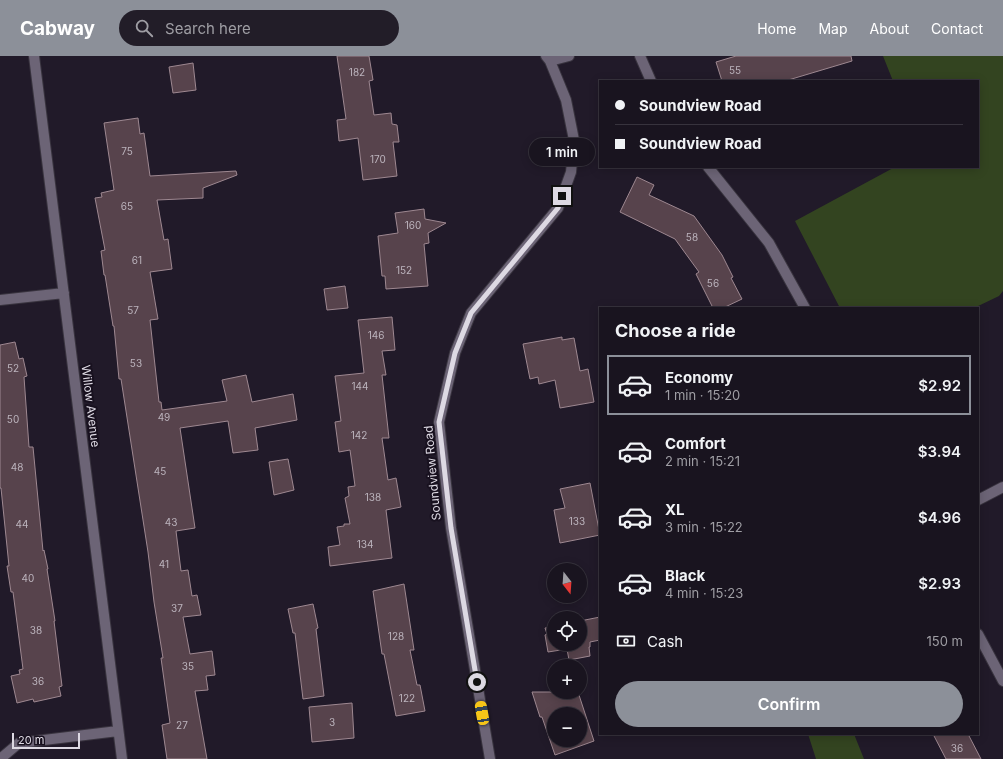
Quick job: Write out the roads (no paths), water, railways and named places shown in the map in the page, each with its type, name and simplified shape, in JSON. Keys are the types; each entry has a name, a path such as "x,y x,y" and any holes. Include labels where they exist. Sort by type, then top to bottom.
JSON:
{"street":[{"name":"Willow Avenue","path":"34,56 122,759"},
{"path":"548,58 569,56"},
{"path":"640,56 651,80"},
{"name":"Soundview Road","path":"490,759 451,528 439,422 455,353 471,313 558,208 571,172 574,140 566,100 548,58"},
{"path":"709,168 769,244 804,307"},
{"path":"0,300 64,293"},
{"path":"979,499 1003,487"},
{"path":"979,636 1003,681"},
{"path":"0,759 19,743 118,731"}]}
